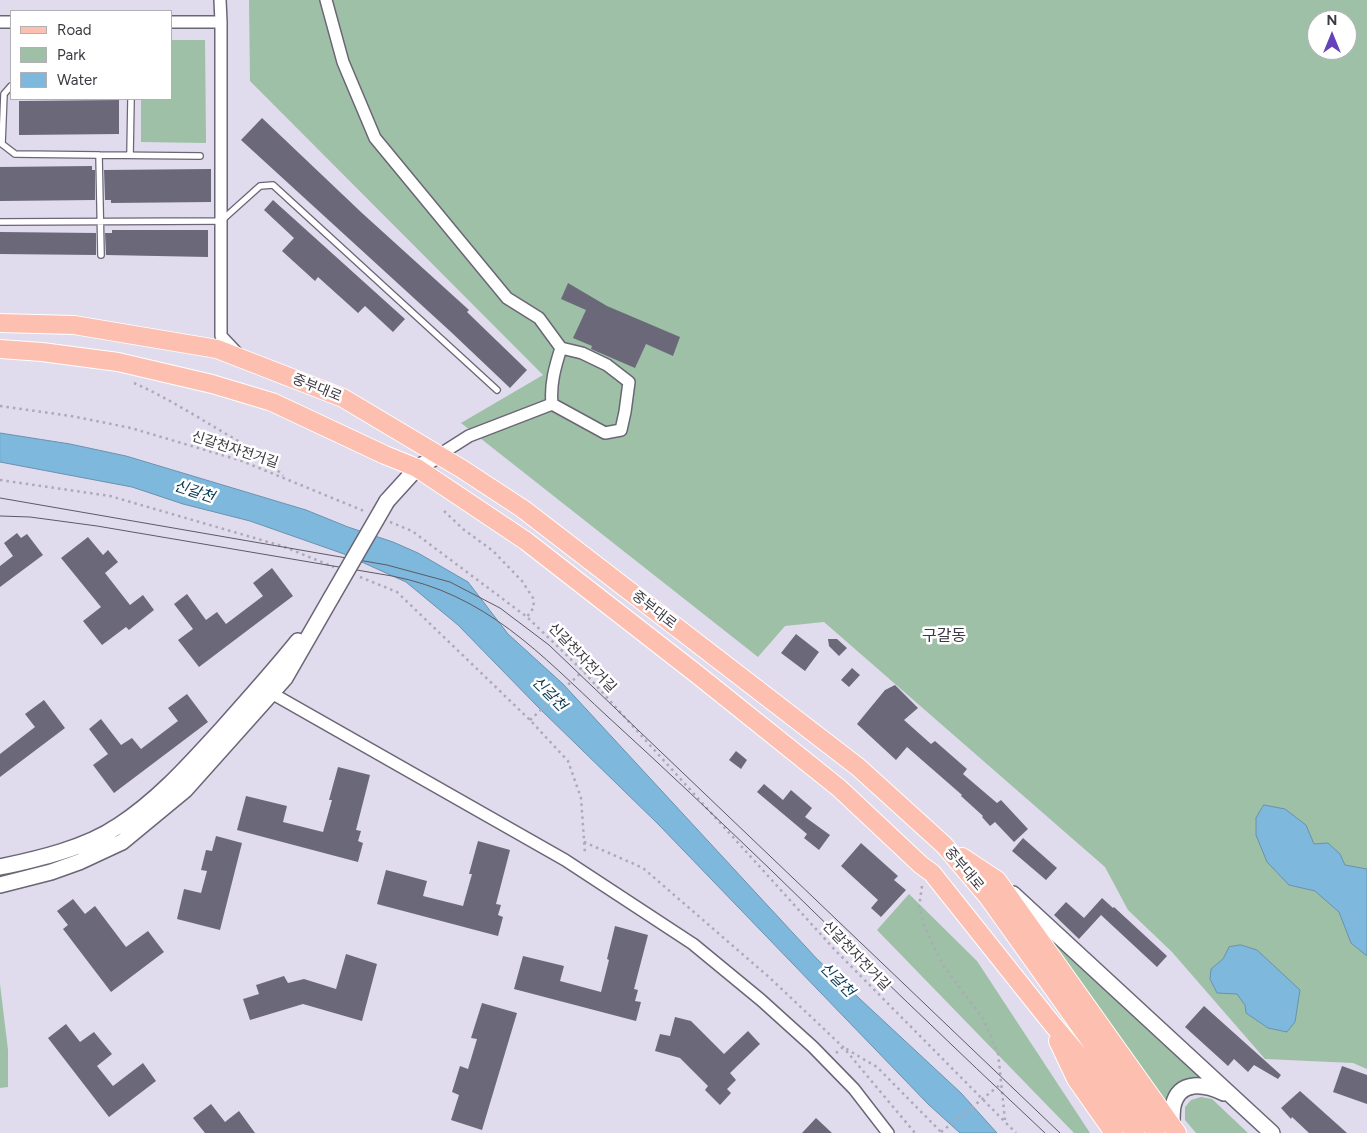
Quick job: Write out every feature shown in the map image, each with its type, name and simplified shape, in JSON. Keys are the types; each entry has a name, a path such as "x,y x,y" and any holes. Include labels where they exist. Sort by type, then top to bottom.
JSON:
{"main road":[{"name":"중부대로","path":"0,323 74,325 217,349 343,398 439,455 523,509 850,761 944,845 988,897 1156,1133"},
{"name":"중부대로","path":"0,349 42,352 118,362 212,384 272,402 417,468 526,541 839,788 921,865 932,873 1091,1070 1135,1133"},
{"path":"944,845 997,880 1175,1129"},
{"path":"1049,1020 1076,1079 1114,1133"}],"street":[{"path":"220,0 220,336 242,358"},
{"path":"326,0 344,62 375,138 507,298 538,318 562,348 582,353 607,365 629,382 621,430 605,434 552,404"},
{"path":"172,22 220,22"},
{"path":"186,344 220,336"},
{"path":"552,404 551,392 554,368 562,348"},
{"path":"0,867 70,849 118,827 176,780 266,690 286,678 387,501 417,468 468,436 552,404"},
{"path":"0,885 51,872 79,862 122,842 185,790 266,690"},
{"path":"266,690 565,860 693,944 761,1000 813,1047 854,1089 888,1133"},
{"path":"997,880 1272,1133"},
{"path":"1175,1129 1173,1106 1177,1094 1185,1088 1199,1084 1234,1098"}],"lane":[{"path":"10,87 4,94 2,144 15,154 200,156"},
{"path":"130,155 131,100"},
{"path":"99,155 102,255"},
{"path":"0,222 220,221 260,186 273,185 498,390"}],"path":[{"path":"128,380 162,396 239,441 272,463 283,477"},
{"name":"신갈천자전거길","path":"0,406 71,416 131,428 242,461 366,512"},
{"path":"444,510 463,529 493,551 522,581 533,598 534,607 527,617"},
{"name":"신갈천자전거길","path":"385,519 412,531 527,617 583,671 834,949 1016,1133"},
{"path":"530,720 583,671"},
{"path":"584,842 643,868 770,978 843,1047 915,1133"},
{"path":"932,873 922,885 918,907 926,930 943,965 983,1019 998,1053 1006,1122"},
{"path":"843,1047 878,1067 940,1132 1001,1084"},
{"path":"835,1055 843,1047"}],"green space":[{"path":"249,0 1367,0 1367,1069 1353,1063 1265,1059 1172,952 1128,910 1105,867 824,622 785,626 758,657 461,423 543,375 250,81"},
{"path":"172,40 205,40 206,143 141,142 141,100 172,100"},
{"path":"909,894 977,961 1090,1133 1074,1133 877,930"},
{"path":"1027,914 1214,1084 1196,1078 1183,1081 1173,1092 1167,1106"},
{"path":"0,984 8,1050 8,1087 0,1088"},
{"path":"1201,1097 1212,1099 1248,1133 1196,1133 1185,1120 1185,1107 1191,1100"}],"water":[{"name":"신갈천","path":"0,433 70,444 126,456 306,510 418,553 468,582 508,634 563,684 817,959 961,1093 997,1133 960,1133 928,1104 658,824 539,708 458,625 406,582 344,554 250,521 183,504 132,487 0,462"},
{"path":"1264,805 1285,809 1306,825 1314,844 1328,843 1340,854 1345,865 1367,869 1367,956 1351,943 1339,912 1315,891 1289,885 1267,862 1256,835 1256,818"},
{"path":"1241,945 1257,950 1300,990 1295,1022 1287,1032 1268,1028 1246,1013 1245,1005 1237,994 1217,993 1210,979 1211,969 1223,959 1229,947"}],"building":[{"path":"119,100 119,134 19,135 19,101"},
{"path":"262,118 362,213 469,310 467,312 527,370 510,388 241,140"},
{"path":"92,166 92,170 95,170 95,200 0,201 0,167"},
{"path":"211,169 211,202 111,203 111,200 105,200 104,170"},
{"path":"273,200 405,319 393,332 365,306 358,313 318,277 315,281 282,251 294,238 264,210"},
{"path":"112,230 208,230 208,257 106,255 105,233 112,233"},
{"path":"0,232 96,233 96,255 0,254"},
{"path":"568,283 607,306 680,337 673,356 646,344 635,368 591,349 592,346 573,338 586,310 561,299"},
{"path":"17,533 21,538 27,534 43,555 0,587 0,566 13,556 4,543"},
{"path":"88,537 103,555 108,550 118,562 105,573 130,605 143,595 154,610 129,630 126,627 102,645 83,621 101,607 61,558"},
{"path":"272,568 293,596 199,667 178,640 193,629 174,604 187,594 206,620 217,612 226,624 263,596 253,583"},
{"path":"796,634 819,652 805,671 781,653"},
{"path":"828,639 837,639 847,648 839,656 829,646"},
{"path":"852,668 860,675 849,687 841,680"},
{"path":"895,685 918,708 904,720 931,744 935,741 967,769 963,774 997,803 1001,800 1028,829 1014,842 995,822 990,826 983,816 962,795 907,747 896,760 857,724 885,690"},
{"path":"187,694 208,722 114,793 93,765 108,754 89,729 101,719 121,745 132,738 141,749 178,721 168,708"},
{"path":"44,700 65,728 0,777 0,754 35,727 25,714"},
{"path":"736,751 747,760 741,769 729,760"},
{"path":"338,767 370,775 356,830 361,831 358,841 363,843 358,862 237,830 246,796 287,806 283,822 323,832 332,800 329,800"},
{"path":"764,784 783,800 791,790 812,808 805,817 830,835 819,850 804,838 807,834 757,792"},
{"path":"216,836 242,843 220,930 177,919 184,889 201,893 207,871 201,870 206,850 212,851"},
{"path":"1023,838 1057,868 1046,880 1012,851"},
{"path":"478,841 510,850 496,904 501,905 498,915 503,917 498,936 377,904 386,870 427,881 423,896 463,906 472,874 469,874"},
{"path":"861,843 898,876 894,880 906,890 881,917 871,908 878,900 841,866"},
{"path":"1102,898 1167,956 1157,967 1101,915 1079,939 1054,915 1066,902 1084,918"},
{"path":"73,899 85,914 95,906 126,947 148,931 164,952 111,992 63,929 68,925 57,911"},
{"path":"615,926 648,935 634,989 638,990 635,1001 641,1002 636,1021 514,989 523,956 564,966 560,981 601,992"},
{"path":"346,954 377,964 362,1021 303,1004 250,1020 243,999 259,994 256,985 284,976 288,983 304,979 336,989"},
{"path":"482,1003 517,1013 482,1130 451,1120 459,1095 452,1092 460,1066 468,1069 477,1039 471,1038"},
{"path":"1204,1006 1281,1075 1278,1079 1254,1065 1248,1072 1234,1059 1228,1066 1185,1027"},
{"path":"675,1017 691,1021 724,1054 748,1031 760,1044 730,1073 736,1080 727,1089 731,1093 720,1105 705,1090 708,1086 680,1058 655,1051 660,1034 670,1036"},
{"path":"66,1024 80,1042 94,1032 112,1054 97,1066 113,1086 143,1063 156,1081 109,1117 48,1038"},
{"path":"1342,1066 1367,1075 1367,1104 1333,1092"},
{"path":"1300,1091 1347,1133 1309,1133 1292,1117 1291,1119 1281,1108"},
{"path":"211,1104 225,1122 239,1111 255,1133 205,1133 193,1118"},
{"path":"816,1118 832,1133 802,1133"}],"tram line":[{"path":"0,498 387,565 450,582 500,608 549,645 1060,1133"},
{"path":"0,516 30,517 97,526 392,576 425,585 456,597 484,612 534,649 649,754 1045,1133"}],"district":[{"name":"구갈동","path":"944,636"}]}
